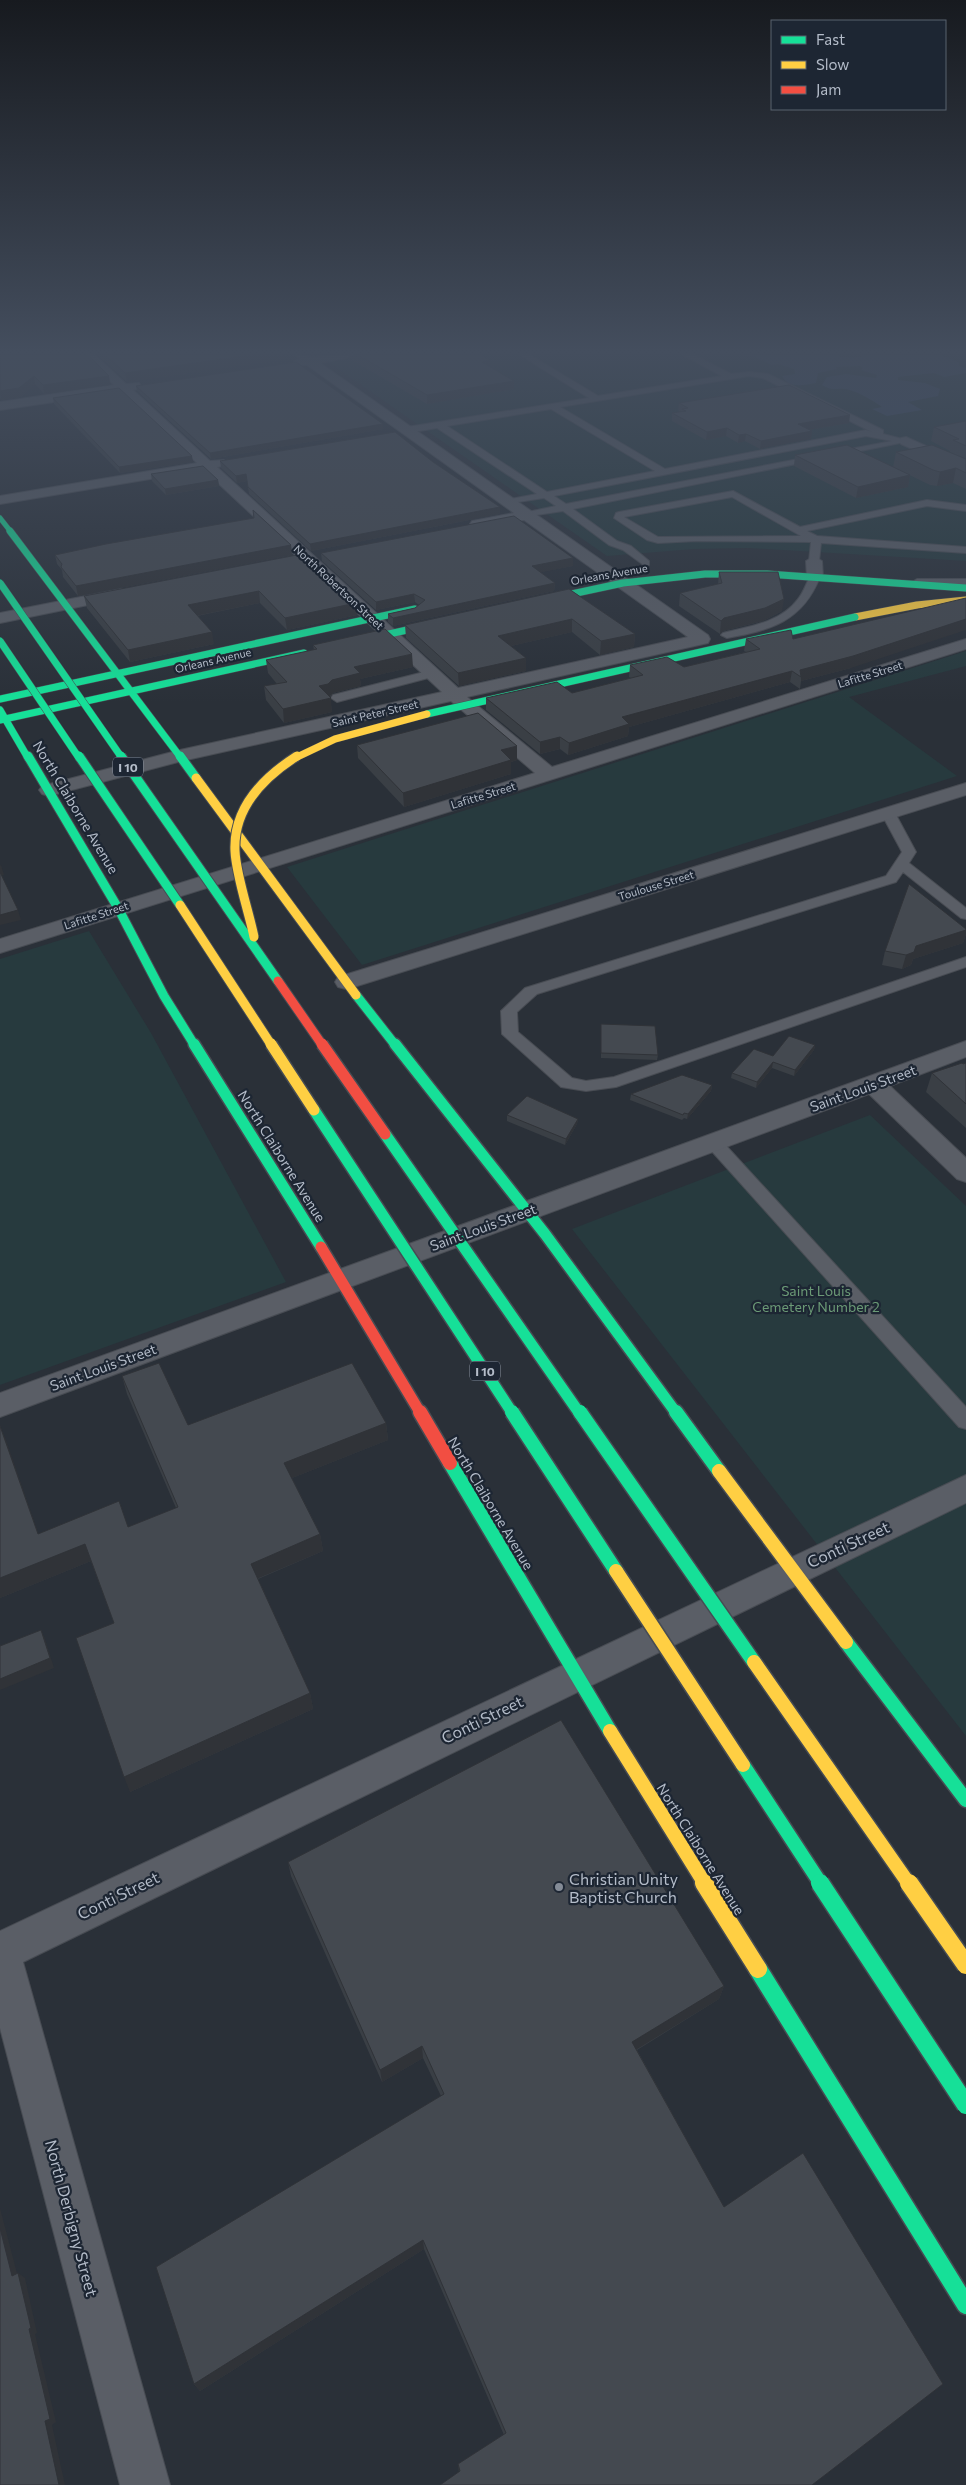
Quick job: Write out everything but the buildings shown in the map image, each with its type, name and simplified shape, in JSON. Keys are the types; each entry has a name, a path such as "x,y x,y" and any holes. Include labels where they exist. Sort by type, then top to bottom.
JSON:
{"main road":[{"path":"0,518 180,756 346,982 527,1211 792,1570 966,1800"},
{"name":"Orleans Avenue","path":"584,572 623,563 649,562"},
{"path":"936,570 966,572"},
{"name":"Orleans Avenue","path":"530,603 623,583 705,574 814,578 966,588"},
{"name":"I 10","path":"0,583 966,1965"},
{"path":"257,950 235,850 235,838 247,802 254,789 266,776 287,760 310,749 378,726 702,649 854,616 917,605 966,600"},
{"name":"Orleans Avenue","path":"0,699 431,605"},
{"path":"341,645 455,619"},
{"name":"I 10","path":"0,641 168,887 966,2105"},
{"name":"Orleans Avenue","path":"2,716 130,691 312,651"},
{"name":"North Claiborne Avenue","path":"2,716 49,790 118,908 164,996 341,1280 575,1674 966,2305"}],"street":[{"path":"0,500 172,471"},
{"name":"North Robertson Street","path":"214,471 432,674 549,775"},
{"path":"464,471 623,583"},
{"path":"460,528 526,515"},
{"path":"288,561 327,553"},
{"path":"814,561 814,578"},
{"name":"Saint Peter Street","path":"49,790 180,756 702,639 623,583"},
{"path":"0,618 132,592"},
{"name":"Lafitte Street","path":"0,946 966,644"},
{"name":"Toulouse Street","path":"346,982 966,789"},
{"name":"Saint Louis Street","path":"0,1405 966,1050"},
{"path":"873,1084 966,1173"},
{"name":"Conti Street","path":"0,1952 575,1674 966,1488"},
{"name":"North Derbigny Street","path":"0,1952 144,2485"}],"lane":[{"path":"509,471 564,507 612,543 627,548 649,562"},
{"path":"508,502 668,471"},
{"path":"700,471 722,476"},
{"path":"526,515 749,471"},
{"path":"663,472 683,476 685,480 682,484"},
{"path":"682,484 706,498"},
{"path":"816,540 734,494 706,498 620,516 619,518 651,538 658,540 696,538 816,540 966,550"},
{"path":"799,530 927,503 966,508"},
{"path":"814,561 816,540"},
{"path":"612,543 614,551 623,563"},
{"path":"727,635 764,628 785,619 811,588 814,578"},
{"path":"883,582 966,582"},
{"path":"337,698 432,674"},
{"path":"888,813 909,852 891,879 531,991 509,1011 510,1034 566,1082 586,1086 616,1082 966,962"},
{"path":"902,864 966,914"},
{"path":"714,1143 966,1421"}],"green space":[{"path":"485,471 966,471 966,561 748,548 694,549 607,556"},
{"path":"966,651 966,666 849,697 957,776 362,965 287,867"},
{"path":"89,931 151,1033 286,1282 0,1385 0,959"},
{"name":"Saint Louis Cemetery Number 2","path":"870,1115 966,1206 966,1736 572,1229"}],"traffic: fast":[{"path":"0,518 196,778"},
{"path":"539,601 623,583 705,574 767,574 966,588"},
{"path":"0,583 278,981"},
{"path":"0,699 415,609"},
{"path":"427,714 855,617"},
{"path":"353,642 443,622"},
{"path":"0,641 180,905"},
{"path":"0,720 304,653"},
{"path":"0,710 118,908 164,996 321,1247"},
{"path":"356,995 545,1234 719,1471"},
{"path":"314,1110 616,1571"},
{"path":"385,1134 754,1662"},
{"path":"450,1463 610,1731"},
{"path":"846,1642 966,1800"},
{"path":"743,1765 966,2105"},
{"path":"758,1969 966,2305"}],"traffic: slow":[{"path":"855,617 917,605 966,600"},
{"path":"254,937 235,848 241,816 256,789 278,768 305,752 335,739 367,729 427,714"},
{"path":"196,778 356,995"},
{"path":"180,905 314,1110"},
{"path":"719,1471 846,1642"},
{"path":"616,1571 743,1765"},
{"path":"754,1662 966,1965"},
{"path":"610,1731 758,1969"}],"traffic: jam":[{"path":"278,981 385,1134"},
{"path":"321,1247 450,1463"}],"place":[{"name":"Christian Unity Baptist Church","path":"559,1887"}]}
